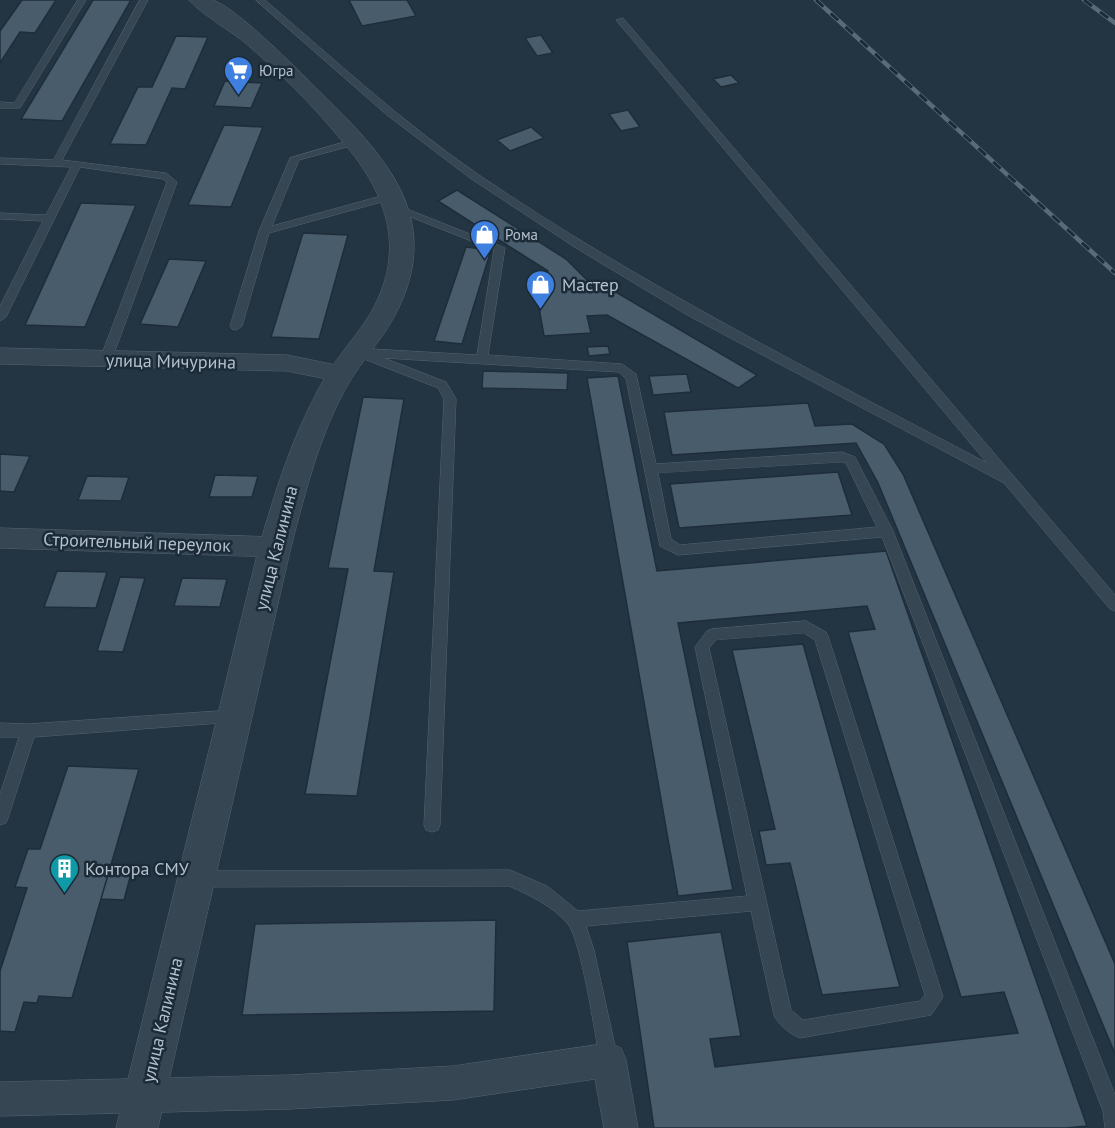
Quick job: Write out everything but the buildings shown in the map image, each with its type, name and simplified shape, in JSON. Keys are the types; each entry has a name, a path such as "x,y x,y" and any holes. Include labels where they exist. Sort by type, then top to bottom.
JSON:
{"street":[{"name":"улица Калинина","path":"141,1112 275,547 299,459 320,412 349,363 381,317 401,269 404,233 394,202 379,173 356,142 298,81 251,38 227,18 199,0"},
{"name":"улица Мичурина","path":"0,356 349,363"},
{"name":"Строительный переулок","path":"0,538 275,547"},
{"path":"0,1099 141,1112 290,1092 453,1083 609,1060 621,1128"}],"lane":[{"path":"0,105 17,106 82,0"},
{"path":"56,163 144,0"},
{"path":"260,0 390,113 474,176 580,246 693,313 1007,479"},
{"path":"620,20 1115,605"},
{"path":"236,326 264,231 295,158 356,142"},
{"path":"0,160 77,165 166,176 172,182 106,359"},
{"path":"0,317 77,165"},
{"path":"264,231 394,202 500,248 482,359"},
{"path":"0,216 50,218"},
{"path":"349,363 482,359 622,368 632,377 664,542 678,550 886,531"},
{"path":"349,363 442,385 450,399 432,825"},
{"path":"651,470 842,457 851,460 886,531 1112,1110 1114,1128"},
{"path":"807,627 821,636 934,998 925,1009 800,1029 783,1015 757,903 702,647 712,635 807,627"},
{"path":"0,730 28,731 235,716"},
{"path":"0,818 28,731"},
{"path":"195,879 510,878 541,892 575,919 586,950 609,1060"},
{"path":"575,919 757,903"}],"railway":[{"path":"816,0 1115,273"},
{"path":"1084,0 1115,23"}],"place":[{"name":"Югра","path":"238,96"},
{"name":"Рома","path":"484,260"},
{"name":"Мастер","path":"541,310"},
{"name":"Контора СМУ","path":"64,894"}]}
